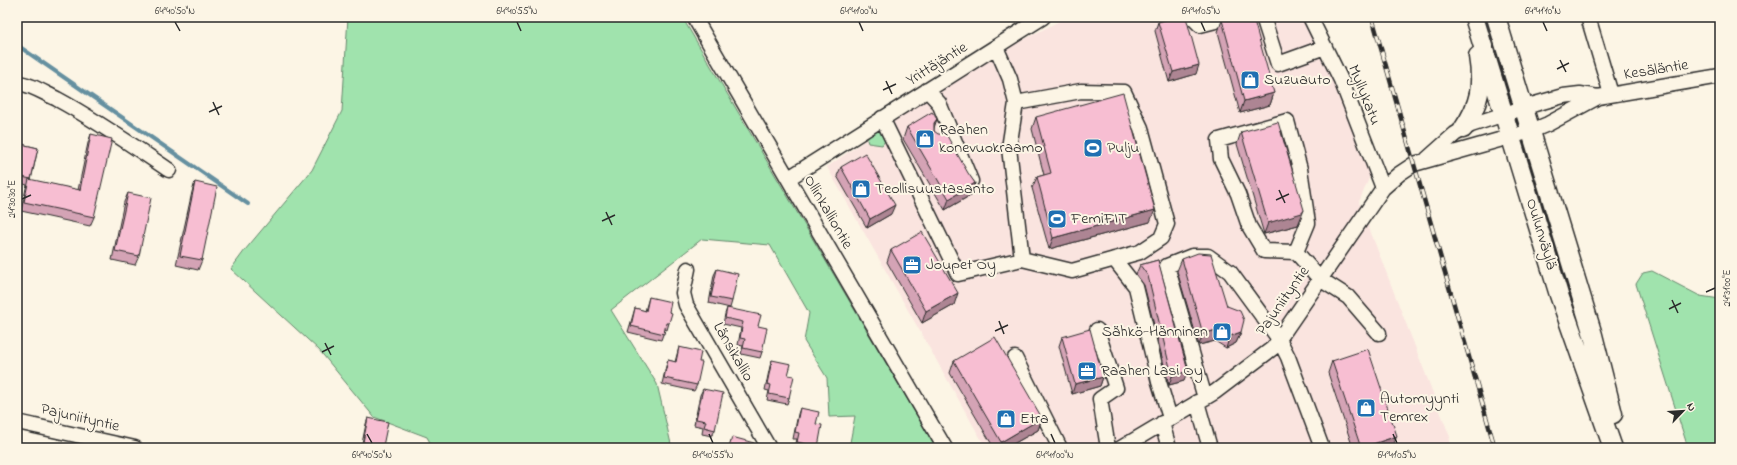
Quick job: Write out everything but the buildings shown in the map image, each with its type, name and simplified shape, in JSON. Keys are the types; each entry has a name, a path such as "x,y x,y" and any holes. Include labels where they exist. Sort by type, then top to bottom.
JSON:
{"main road":[{"path":"1463,129 1475,108 1478,99 1480,79 1478,54 1468,17"},
{"name":"Oulunväylä","path":"1474,17 1566,316 1613,448"},
{"name":"Oulunväylä","path":"1496,17 1594,341 1622,448"}],"street":[{"name":"Ollinkalliontie","path":"694,17 945,448"},
{"name":"Yrittäjäntie","path":"789,178 1043,17"},
{"path":"1192,17 1200,25 1232,17"},
{"path":"1263,17 1278,64 1325,47"},
{"name":"Myllykatu","path":"1310,17 1341,80 1383,188"},
{"path":"1588,17 1605,96"},
{"path":"996,46 1010,79 1016,103 1009,148 1022,259"},
{"name":"Kesäläntie","path":"1524,108 1563,96 1580,94 1605,96 1720,76"},
{"path":"17,83 28,85 37,89 79,111 169,170"},
{"path":"927,90 939,103 970,181"},
{"path":"882,118 958,274 1022,259 1072,271 1140,252 1161,238 1167,224 1141,128 1124,92 1081,91 1016,103"},
{"name":"Kesäläntie","path":"1531,131 1605,96"},
{"name":"Pajuniityntie","path":"1426,160 1463,129 1524,108"},
{"path":"1296,252 1308,223 1300,170 1287,121 1219,140 1221,159 1238,194 1249,226 1264,251 1296,252 1320,279 1348,296 1379,333"},
{"path":"937,138 950,130"},
{"name":"Pajuniityntie","path":"1121,448 1201,400 1272,348 1383,188 1399,174 1414,164 1426,160 1454,154 1531,131"},
{"path":"1210,448 1201,400 1167,266 1192,256 1208,256 1230,272 1279,339 1288,357 1322,448"},
{"path":"1114,259 1136,288 1166,420 1169,448"},
{"name":"Länsikallio","path":"688,269 683,293 686,305 769,448"},
{"path":"1097,330 1116,388 1100,399 1108,448"},
{"path":"1015,358 1060,448"},
{"name":"Pajuniityntie","path":"17,422 135,448"},
{"name":"Ollinkalliontie","path":"932,425 952,448"}],"shaded area":[{"path":"1067,17 1304,17 1360,134 1373,169 1359,202 1450,437 1448,448 986,448 827,167 971,67"}],"green space":[{"path":"348,17 682,17 936,448 849,448 855,416 829,417 827,378 804,341 809,313 770,245 702,239 611,310 657,384 671,444 677,448 433,448 427,437 374,417 319,350 231,269 312,170 342,111"},
{"path":"881,130 886,135 885,141 882,145 868,143 867,140 871,134"},
{"path":"1652,271 1700,296 1720,299 1720,448 1688,448 1636,284 1643,273"}],"waterway":[{"path":"17,45 248,204"}],"railway":[{"path":"1372,17 1495,448"}],"place":[{"name":"Suzuauto","path":"1250,80"},
{"name":"Raahen konevuokraamo","path":"925,139"},
{"name":"Pulju","path":"1093,148"},
{"name":"Teollisuustasanto","path":"861,189"},
{"name":"FemiFIT","path":"1057,219"},
{"name":"Joupet Oy","path":"912,265"},
{"name":"Sähkö-Hänninen","path":"1222,332"},
{"name":"Raahen Lasi Oy","path":"1087,371"},
{"name":"Automyynti Temrex","path":"1366,408"},
{"name":"Etra","path":"1006,419"}]}
